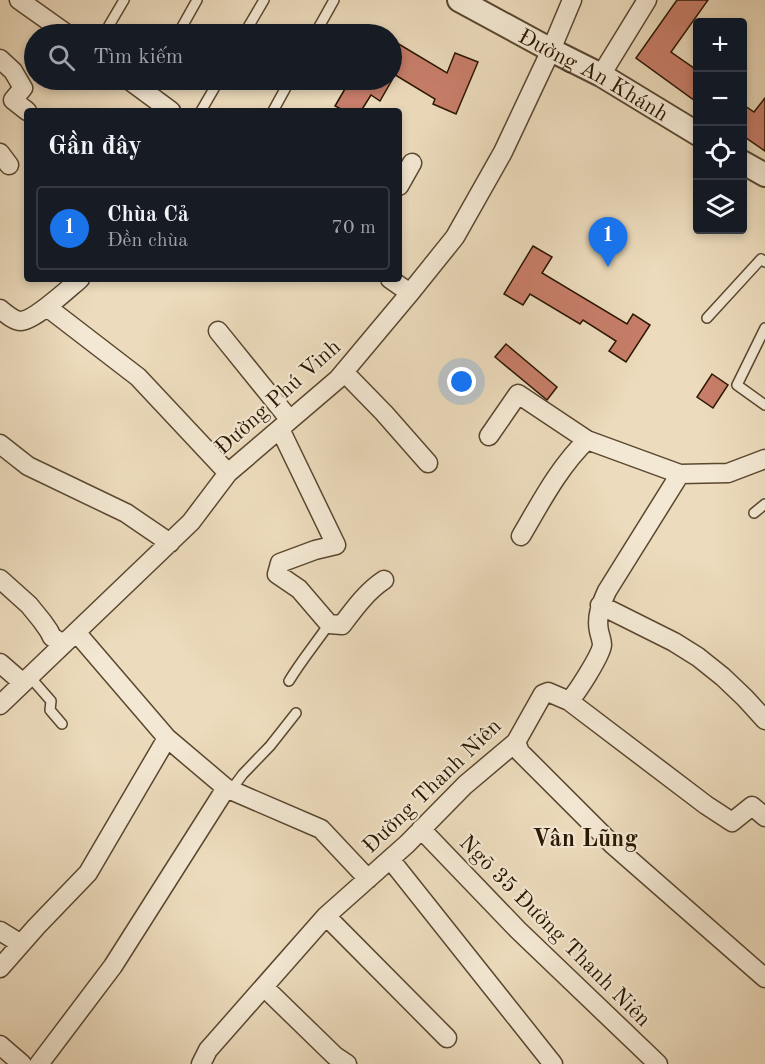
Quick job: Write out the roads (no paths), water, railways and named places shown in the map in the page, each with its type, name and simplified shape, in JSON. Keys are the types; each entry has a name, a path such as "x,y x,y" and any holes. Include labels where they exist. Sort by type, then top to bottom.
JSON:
{"street":[{"path":"19,0 53,24"},
{"name":"Đường An Khánh","path":"459,0 601,75 693,131"},
{"name":"Đường Phú Vinh","path":"0,705 191,522 228,473 338,380 410,293 455,237 503,152 572,0"},
{"path":"601,75 646,0"},
{"path":"0,59 13,71 23,88 13,100 24,109"},
{"path":"153,90 168,108"},
{"path":"402,181 412,163"},
{"path":"747,165 765,175"},
{"path":"0,309 17,321 23,321 47,307 76,282"},
{"path":"394,282 410,293"},
{"path":"47,307 138,377 228,473"},
{"path":"218,331 285,424 336,545 280,563 277,573 299,589 328,624 342,625 358,604 384,580"},
{"path":"344,372 428,463"},
{"path":"489,436 518,394 587,440 680,474 728,473 765,459"},
{"path":"521,536 547,491 572,455 587,440"},
{"path":"0,444 28,466 126,513 170,543"},
{"path":"680,474 600,605 597,620 602,645 580,687 569,701 706,805 732,822 752,806 765,817"},
{"path":"0,579 29,606 52,637 70,638 167,738 229,789 321,829 368,879"},
{"path":"600,605 674,642 698,657 745,698 765,720"},
{"path":"0,663 26,680"},
{"name":"Đường Thanh Niên","path":"201,1064 208,1050 326,916 390,859 465,784 516,742 543,694 548,692 569,701"},
{"path":"0,968 88,873 167,738"},
{"path":"516,742 520,752 612,844 765,978"},
{"path":"39,1064 113,966 229,789"},
{"name":"Ngõ 35 Đường Thanh Niên","path":"421,829 518,930 658,1064"},
{"path":"390,859 553,1064"},
{"path":"326,916 447,1038"},
{"path":"0,931 21,944"},
{"path":"264,987 335,1056 347,1064"},
{"path":"0,1045 22,1064"}],"lane":[{"path":"111,24 124,0"},
{"path":"184,24 197,0"},
{"path":"250,24 264,0"},
{"path":"321,24 334,0"},
{"path":"203,108 213,90"},
{"path":"275,108 285,90"},
{"path":"707,318 761,259 765,262"},
{"path":"765,328 737,386 765,405"},
{"path":"754,513 765,504"},
{"path":"289,681 328,624"},
{"path":"26,680 51,700 50,710 62,724"},
{"path":"229,789 270,746 296,713"}],"place":[{"name":"Chùa Cả","path":"608,267"}],"district":[{"name":"Vân Lũng","path":"585,838"}]}
